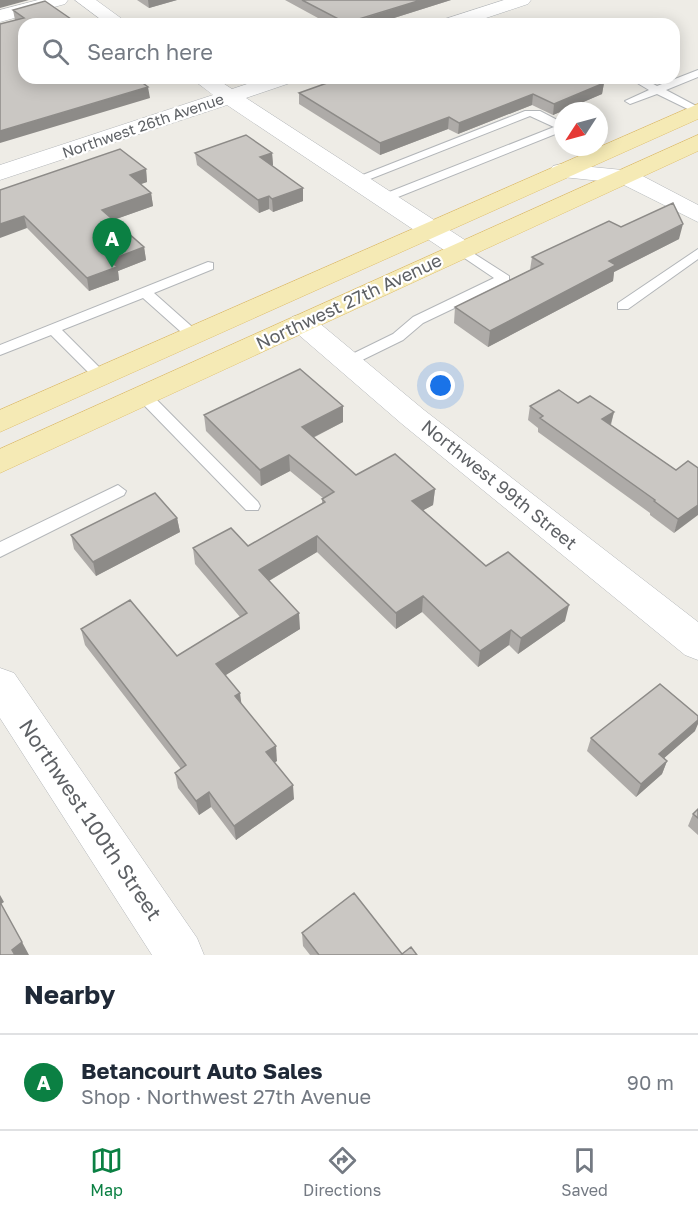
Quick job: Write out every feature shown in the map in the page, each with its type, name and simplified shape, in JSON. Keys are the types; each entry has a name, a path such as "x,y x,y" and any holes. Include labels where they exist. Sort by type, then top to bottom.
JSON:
{"main road":[{"name":"Northwest 27th Avenue","path":"608,146 698,111"},
{"name":"Northwest 27th Avenue","path":"0,462 698,142"},
{"name":"Northwest 27th Avenue","path":"0,422 432,231 589,156"}],"street":[{"path":"0,16 59,0"},
{"path":"84,0 111,18"},
{"path":"467,18 522,0"},
{"path":"210,84 462,250"},
{"name":"Northwest 26th Avenue","path":"0,174 268,84"},
{"path":"561,171 625,176 698,215"},
{"name":"Northwest 99th Street","path":"302,323 347,362 698,644"},
{"name":"Northwest 100th Street","path":"0,685 180,955"}],"lane":[{"path":"680,80 698,72"},
{"path":"647,84 698,111"},
{"path":"630,101 670,84"},
{"path":"356,180 529,113 536,113 554,123"},
{"path":"383,198 554,130"},
{"path":"347,362 399,337 418,320 504,279 462,250"},
{"path":"623,306 698,253"},
{"path":"0,350 208,266"},
{"path":"145,292 194,336"},
{"path":"53,328 101,377"},
{"path":"144,396 252,506"},
{"path":"0,550 118,491"}],"building":[{"path":"302,0 421,0 362,18 336,18"},
{"path":"45,1 70,18 24,18 13,10"},
{"path":"18,20 18,84 144,84 148,87 0,131 0,24"},
{"path":"324,84 602,84 554,102 554,104 533,94 459,123 449,117 380,143 299,93"},
{"path":"246,135 272,153 260,157 303,188 272,199 269,196 258,200 195,153"},
{"path":"120,149 146,169 130,175 151,193 102,210 144,247 110,260 117,267 87,278 24,216 0,224 0,190"},
{"path":"673,203 683,224 609,261 616,265 490,331 455,307 543,264 532,257 609,221 621,227"},
{"path":"300,369 343,406 302,427 356,475 395,454 435,489 412,501 486,566 508,552 569,605 521,638 511,630 480,651 423,596 396,613 317,536 259,570 299,613 216,664 240,693 235,696 276,746 266,752 293,785 234,826 209,792 196,801 175,773 186,765 81,629 130,600 177,656 247,613 193,548 231,528 248,546 325,502 322,499 334,492 289,455 260,470 204,415"},
{"path":"559,390 578,403 590,396 614,412 602,419 676,470 688,461 698,468 698,505 678,519 540,418 543,416 530,406"},
{"path":"155,493 177,518 93,562 71,535"},
{"path":"660,684 698,716 698,720 659,754 667,761 641,784 591,738"},
{"path":"354,893 402,954 411,947 417,955 319,955 302,933"},
{"path":"0,902 22,942 12,950 15,955 0,955"}],"place":[{"name":"Betancourt Auto Sales","path":"112,268"}]}
